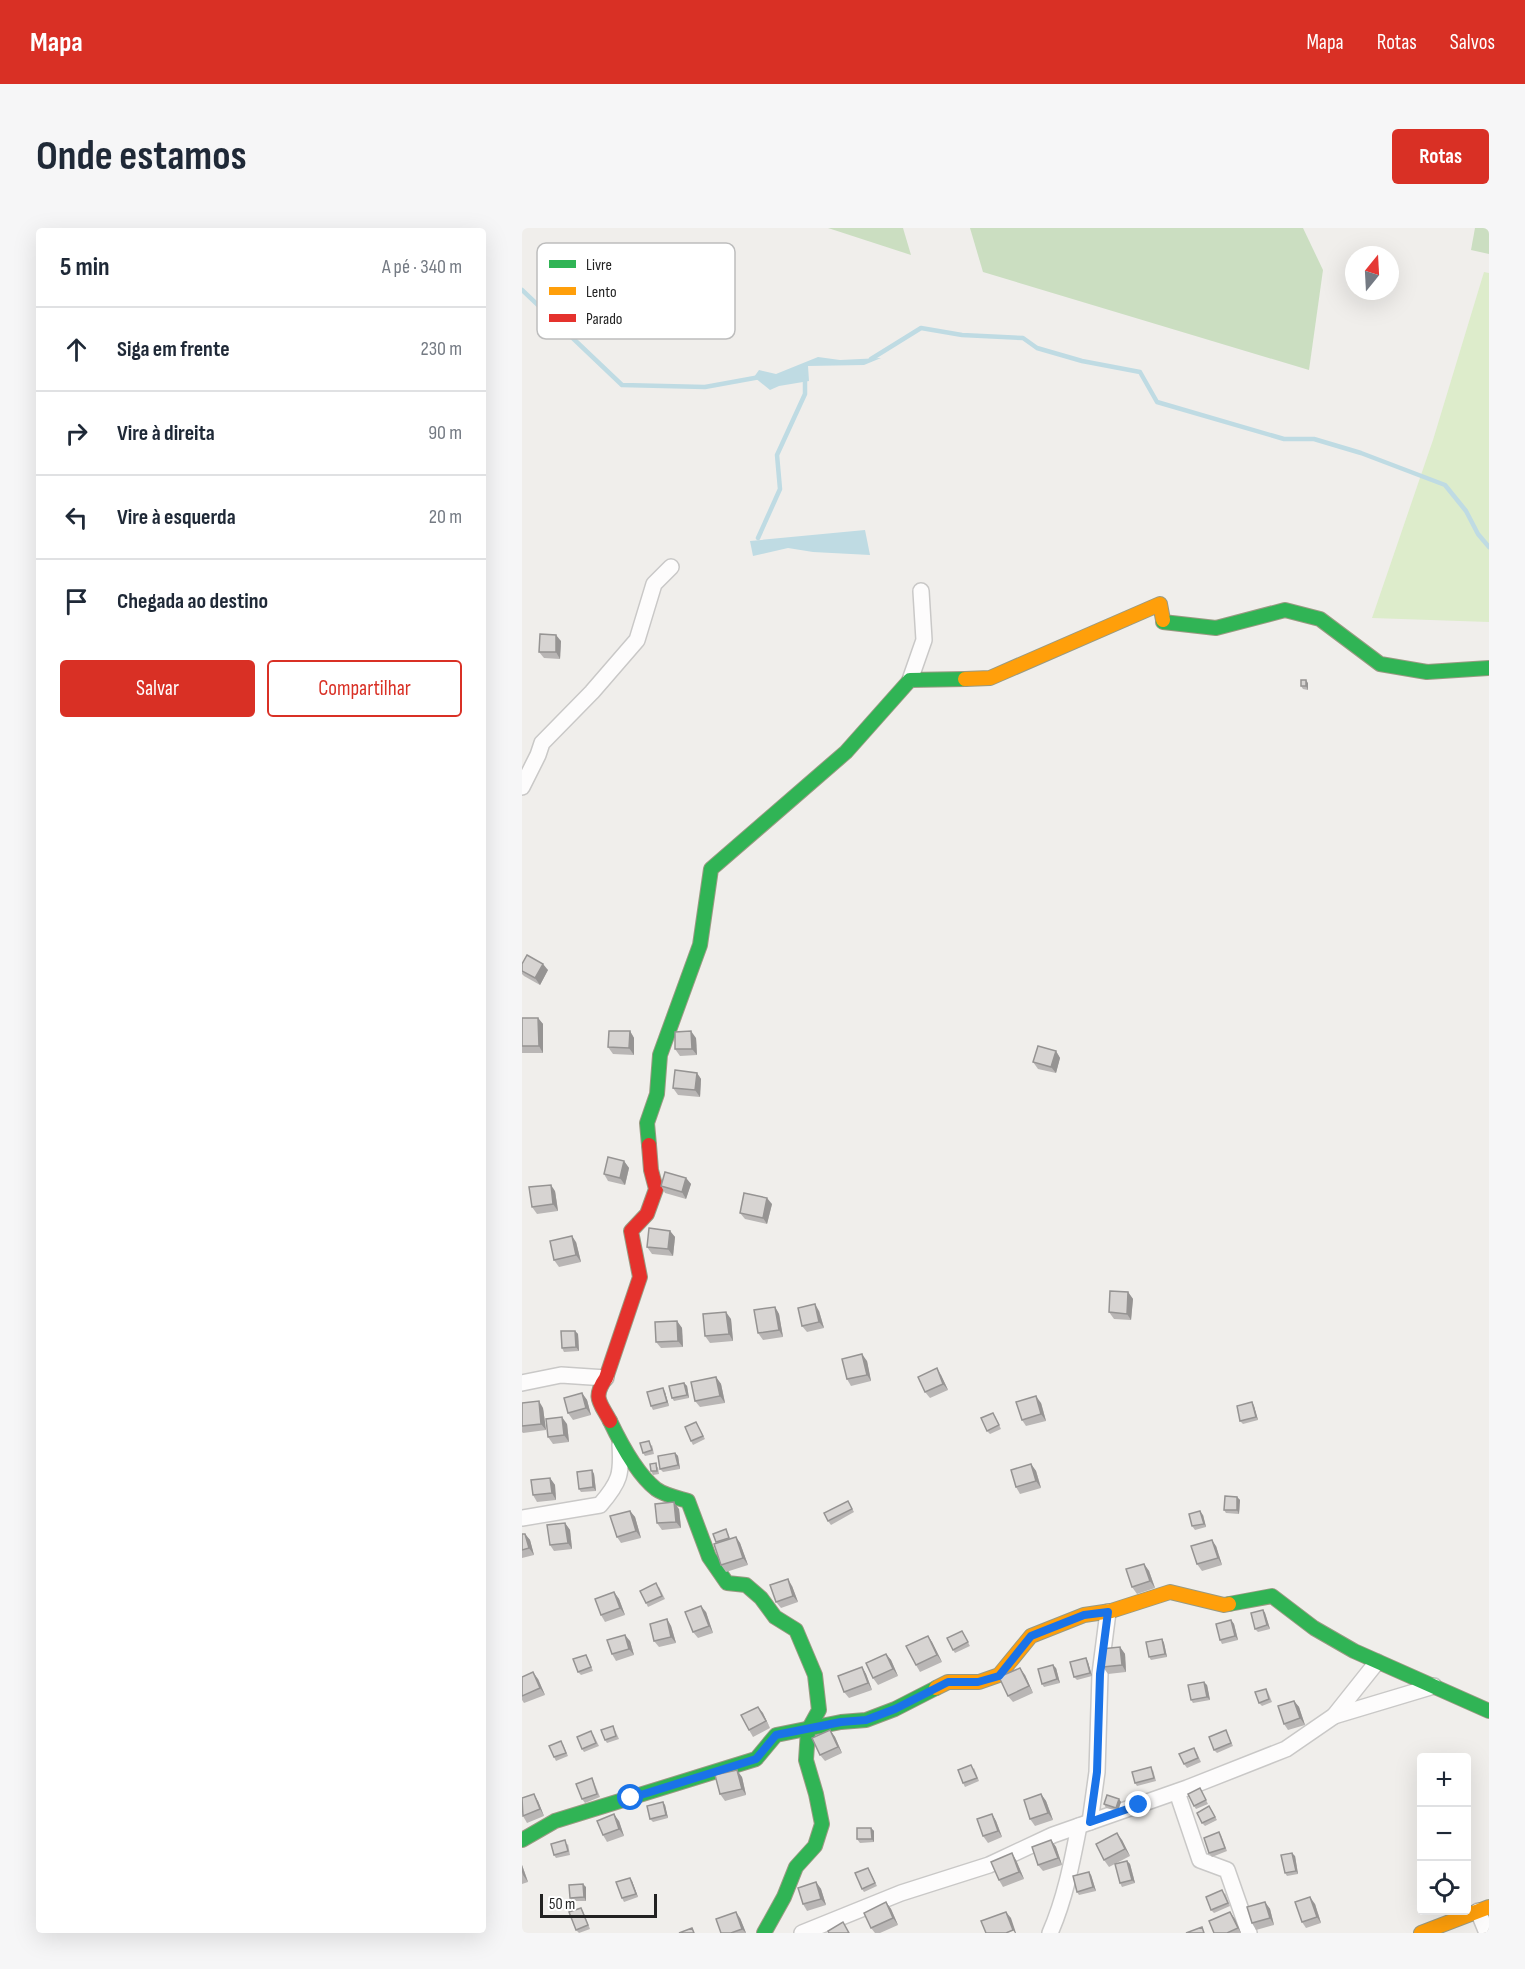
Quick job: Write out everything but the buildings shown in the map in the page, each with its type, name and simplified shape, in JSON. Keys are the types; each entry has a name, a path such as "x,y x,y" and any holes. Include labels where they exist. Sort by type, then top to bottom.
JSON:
{"street":[{"path":"522,787 542,743 592,692 637,640 654,584 671,567"},
{"path":"764,1933 784,1897 796,1867 815,1846 822,1824 806,1760 808,1730 819,1710 814,1675 796,1630 775,1617 746,1585 727,1583 709,1557 688,1501 657,1490 642,1472 620,1442 609,1418 598,1403 598,1390 606,1378 640,1277 630,1231 647,1214 656,1189 651,1170 647,1123 657,1094 660,1055 700,945 711,869 846,752 910,680 924,640 921,591"},
{"path":"910,680 990,678 1160,604 1163,622 1216,628 1285,610 1320,620 1380,664 1427,672 1489,668"},
{"path":"522,1383 561,1375 606,1378"},
{"path":"522,1518 600,1505 615,1488 621,1467 620,1442"},
{"path":"522,1840 555,1821 756,1759 776,1735 841,1722 866,1720 895,1709 948,1682 978,1682 999,1676 1031,1636 1084,1615 1108,1612 1170,1592 1224,1605 1272,1596 1314,1628 1354,1652 1489,1711"},
{"path":"1050,1933 1084,1824 1097,1772 1100,1674 1108,1612"},
{"path":"802,1933 901,1893 989,1864 1053,1835 1177,1792 1286,1749 1334,1716 1377,1662"},
{"path":"1334,1716 1434,1686"},
{"path":"1177,1792 1200,1860 1227,1870 1249,1933"},
{"path":"1421,1933 1484,1909 1486,1933"}],"green space":[{"path":"828,228 903,228 911,255"},
{"path":"970,228 1303,228 1323,270 1309,370 983,272"},
{"path":"1475,228 1489,228 1489,254 1471,250"},
{"path":"1484,272 1489,273 1489,622 1372,618 1433,440"}],"water":[{"path":"818,357 840,360 881,358 864,365 808,366 809,381 779,386 770,390 754,377 759,370 776,374"},
{"path":"865,530 870,555 813,552 788,548 753,556 750,541"}],"waterway":[{"path":"522,290 537,304"},
{"path":"871,359 921,328 962,335 1023,338 1037,348 1082,361 1140,372 1157,402 1284,439 1314,439 1361,453 1445,485 1466,511 1478,534 1489,547"},
{"path":"574,339 622,385 705,387 760,377"},
{"path":"758,538 780,489 777,455 805,394 805,378"}],"traffic: fast":[{"path":"1163,620 1163,622 1216,628 1285,610 1320,619 1380,664 1427,672 1489,668"},
{"path":"649,1145 647,1123 657,1094 660,1055 700,945 711,869 846,752 910,680 965,679"},
{"path":"610,1421 630,1457 649,1483 663,1493 688,1501 709,1557 727,1583 746,1585 761,1598 775,1617 796,1630 815,1675 819,1710 808,1730 806,1760 822,1824 815,1846 796,1867 784,1897 764,1933"},
{"path":"1229,1604 1272,1596 1314,1628 1354,1651 1489,1711"},
{"path":"522,1840 555,1821 756,1759 776,1735 841,1722 866,1720 895,1709 936,1688"}],"traffic: slow":[{"path":"965,679 990,678 1160,604 1163,620"},
{"path":"936,1688 948,1682 979,1682 999,1675 1031,1636 1084,1615 1111,1611 1170,1592 1224,1605 1229,1604"},
{"path":"1421,1933 1489,1907"}],"traffic: jam":[{"path":"610,1421 598,1395 606,1378 640,1277 631,1231 647,1214 656,1189 651,1170 649,1145"}],"route":[{"path":"631,1798 756,1759 776,1735 841,1722 866,1720 895,1709 948,1682 978,1682 999,1676 1031,1636 1084,1615 1108,1612 1100,1674 1097,1772 1090,1822 1139,1805"}]}
